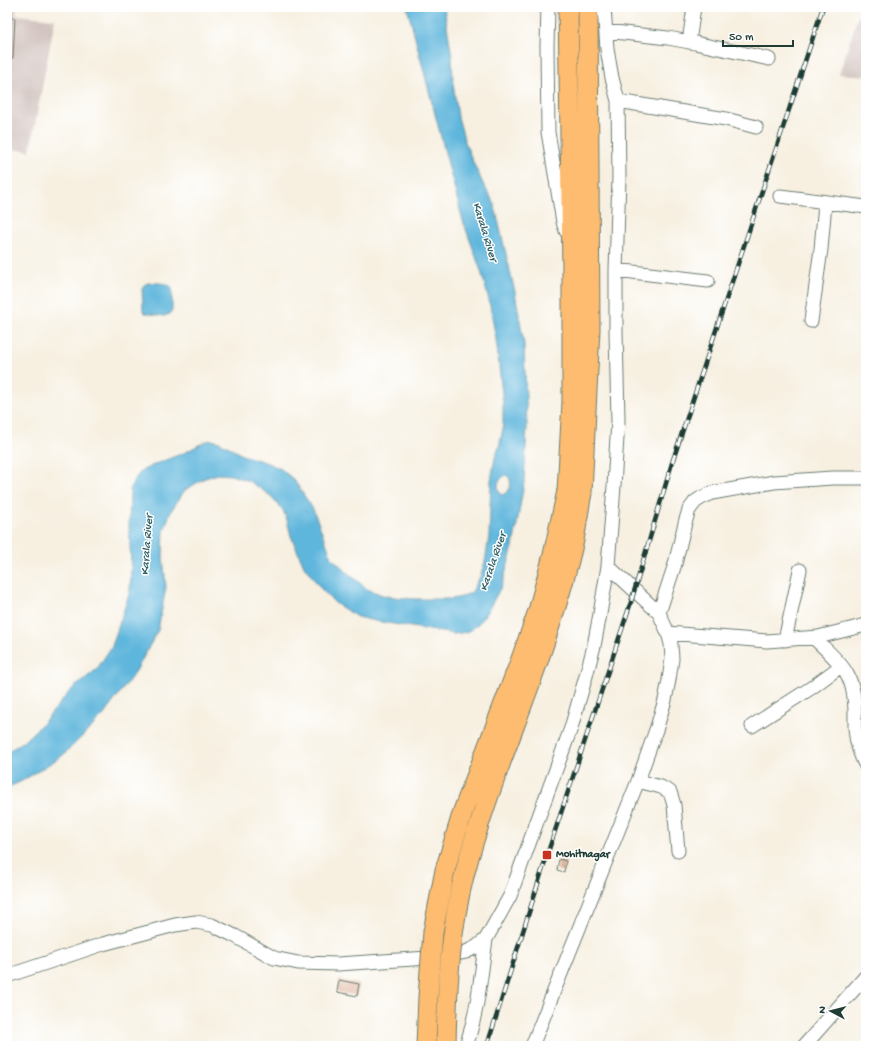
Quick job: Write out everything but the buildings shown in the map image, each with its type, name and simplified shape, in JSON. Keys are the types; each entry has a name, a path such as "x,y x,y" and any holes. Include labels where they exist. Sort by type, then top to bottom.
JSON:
{"highway":[{"path":"446,1046 447,999 453,934 464,874 483,813 548,631 574,540 572,252 568,7"},
{"path":"426,1046 433,932 445,870 463,810 538,611 553,555 574,492 590,329 588,7"}],"street":[{"path":"548,7 548,132 563,222 572,252"},
{"path":"7,976 103,944 175,925 196,922 212,925 274,958 298,963 338,964 443,957 466,952 476,947 486,939 510,896 571,728 594,646 608,566 618,421 616,270 619,177 618,101 607,49 604,7"},
{"path":"689,42 694,7"},
{"path":"606,31 689,42 769,59"},
{"path":"618,101 726,119 756,127"},
{"path":"780,196 866,207"},
{"path":"810,321 820,256 825,202"},
{"path":"616,270 708,281"},
{"path":"659,613 675,564 689,510 695,502 701,498 712,493 774,482 832,478 866,478"},
{"path":"532,1046 638,782 665,700 669,680 672,659 671,644 668,632 659,613 608,566"},
{"path":"785,640 800,570"},
{"path":"668,632 767,641 814,638 866,625"},
{"path":"814,638 841,666 848,676 853,689 856,704 855,729 858,749 866,766"},
{"path":"752,726 811,688 841,666"},
{"path":"638,782 661,787 670,792 674,805 678,851"},
{"path":"466,1046 471,1031 480,989 486,939"},
{"path":"804,1046 866,976"}],"shaded area":[{"path":"7,7 17,7 16,15 55,19 30,151 7,149"},
{"path":"861,7 866,7 866,76 839,74"}],"water":[{"name":"Karala River","path":"407,7 444,7 452,57 453,83 458,117 465,142 473,162 494,203 515,292 524,344 527,427 524,483 513,547 502,585 489,609 477,625 467,632 454,634 357,617 335,603 322,590 304,566 291,536 283,510 271,496 249,481 231,475 218,474 205,478 185,490 171,511 164,530 163,556 166,587 158,630 136,671 103,716 62,756 22,781 7,788 7,752 23,742 43,723 71,690 97,669 112,646 130,591 130,489 133,482 141,471 186,452 204,442 211,440 217,441 242,455 281,469 294,480 313,509 332,558 367,589 385,596 414,599 451,599 462,597 472,592 480,577 485,562 489,537 491,480 503,429 503,402 496,339 489,300 481,271 463,221","holes":["506,475 510,479 510,487 509,490 502,495 498,484 503,477"]},
{"path":"148,283 164,284 172,288 172,310 170,314 164,316 145,313 143,311 142,288"}],"railway":[{"path":"487,1046 547,855 631,602 672,463 823,7"}],"place":[{"name":"Mohitnagar","path":"547,855"}]}
